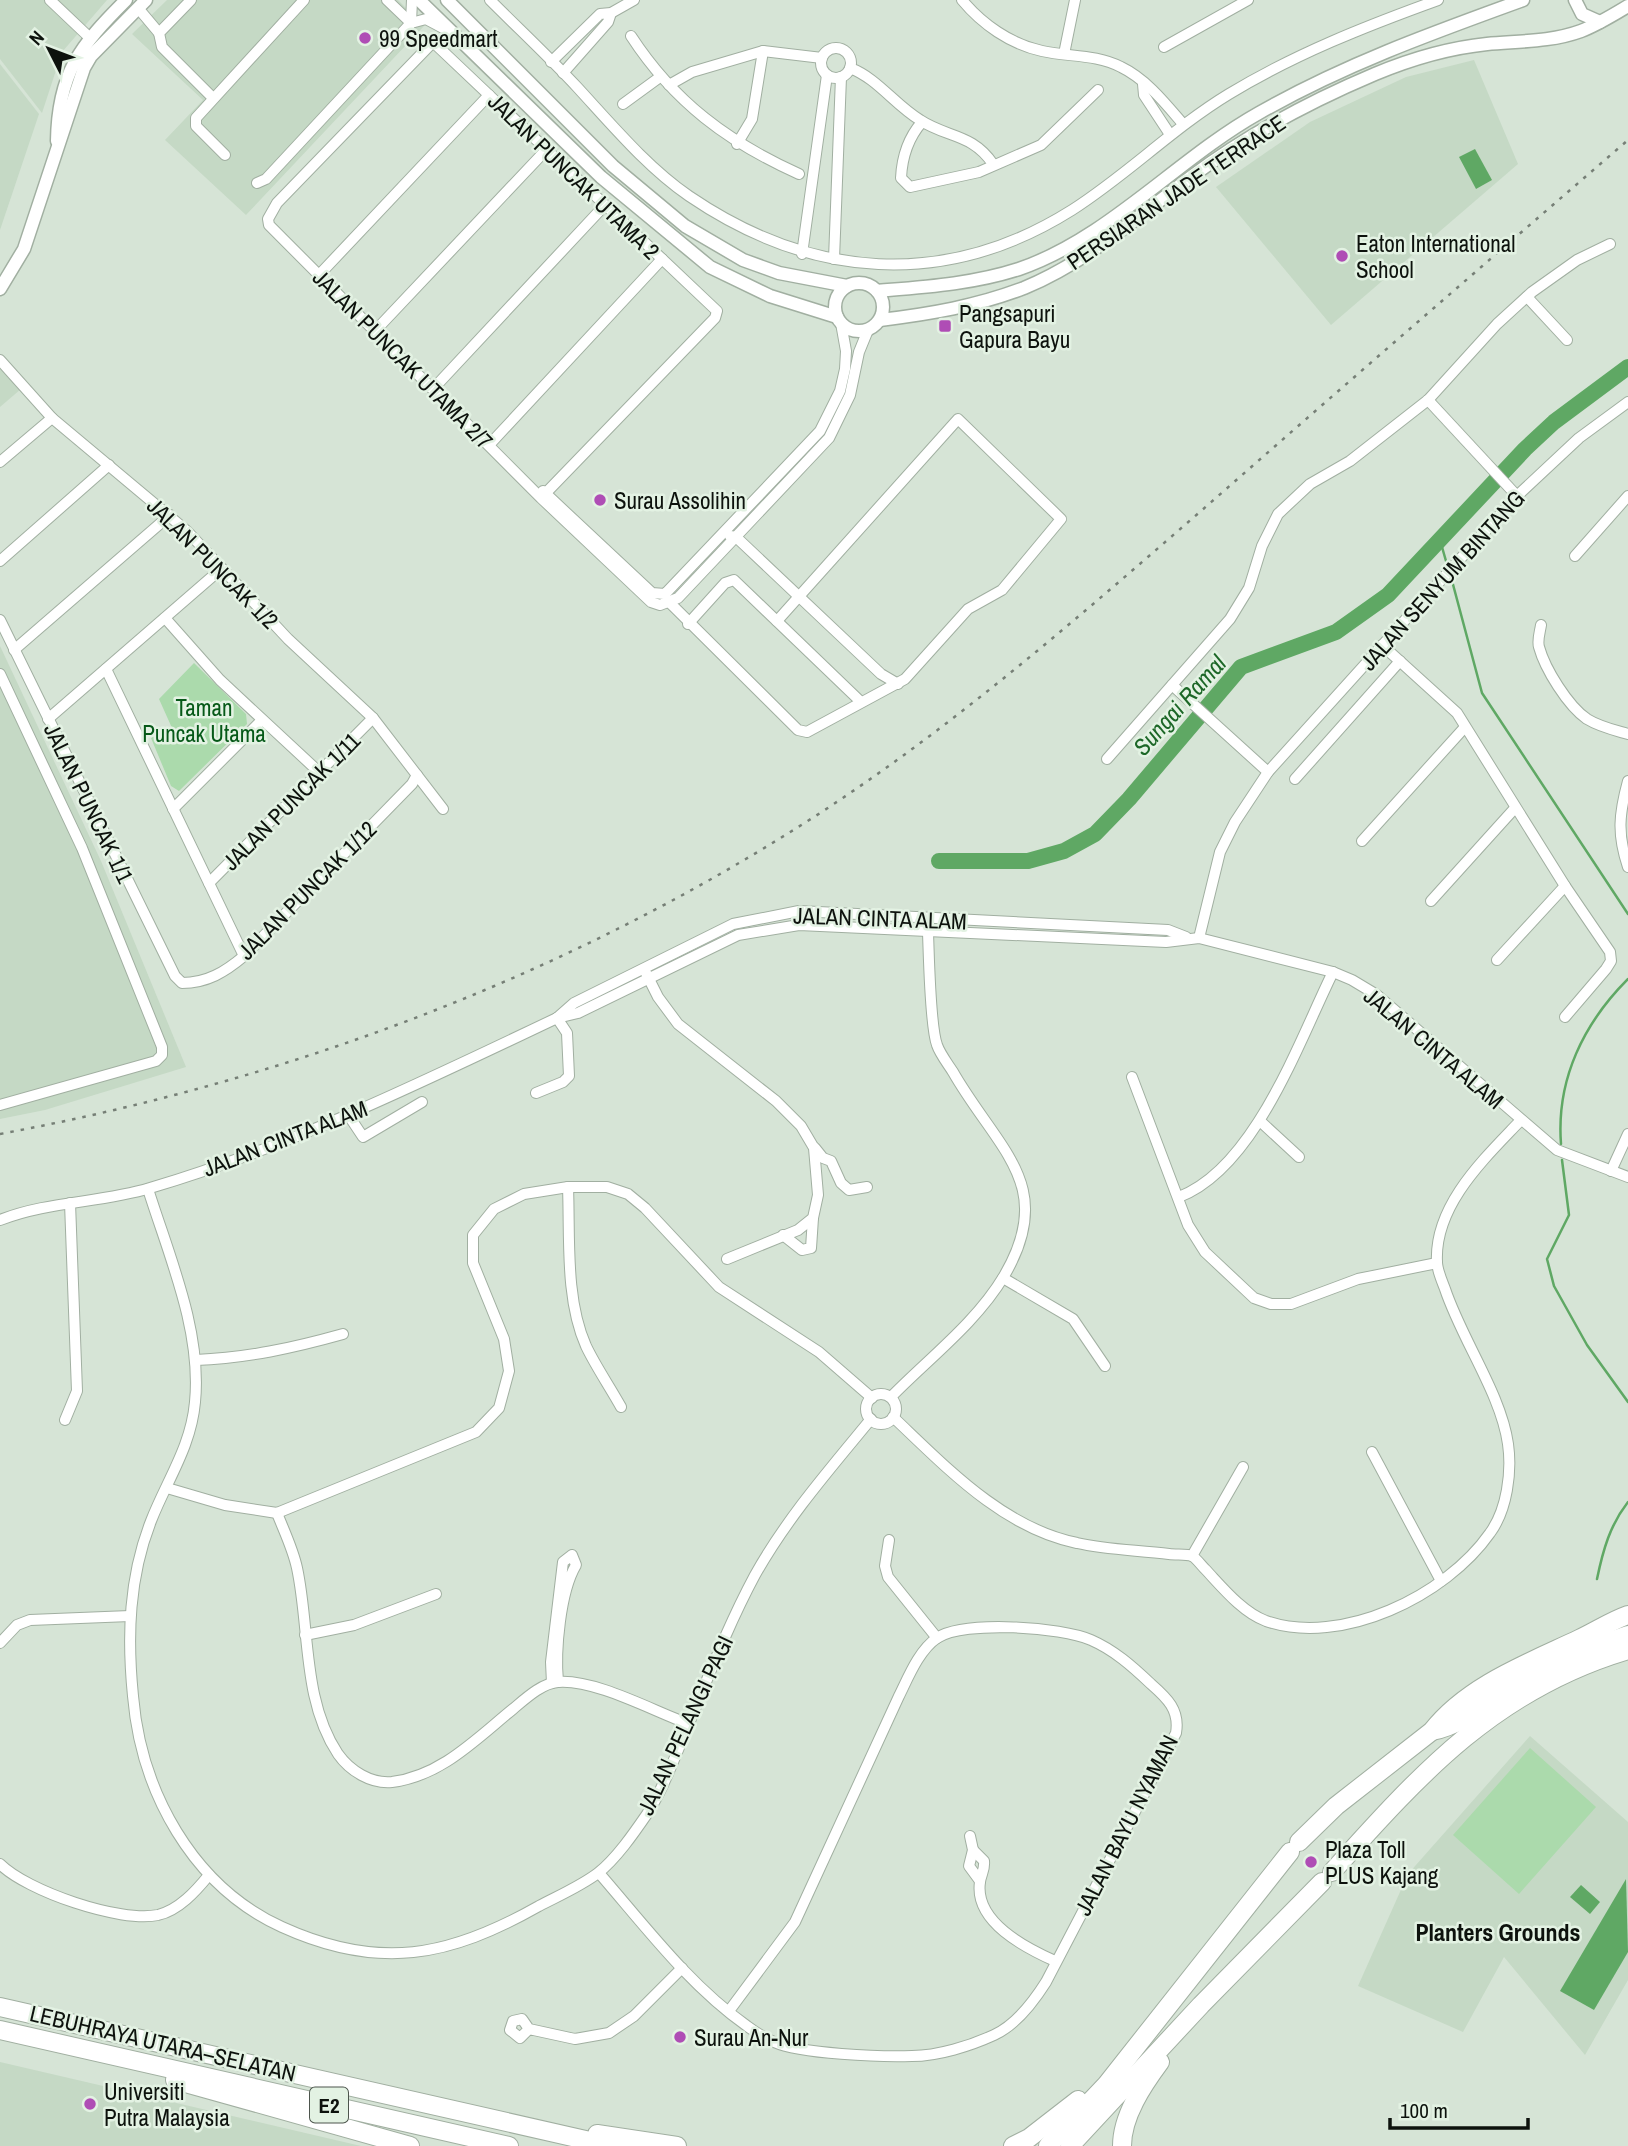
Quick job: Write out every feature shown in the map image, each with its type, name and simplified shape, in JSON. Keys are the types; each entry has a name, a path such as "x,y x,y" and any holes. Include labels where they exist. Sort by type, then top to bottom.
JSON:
{"highway":[{"path":"1048,2146 1106,2085 1134,2046 1294,1847 1336,1806 1432,1731 1444,1715 1473,1694 1527,1663 1628,1615"},
{"path":"1583,1637 1628,1623"},
{"path":"1432,1731 1452,1727 1532,1674 1586,1649 1628,1635"},
{"path":"1070,2146 1201,2005 1449,1748 1490,1716 1551,1680 1592,1661 1628,1650"},
{"path":"1122,2146 1122,2135 1137,2097 1201,2005"},
{"name":"LEBUHRAYA UTARA–SELATAN","path":"0,2007 612,2146"},
{"name":"LEBUHRAYA UTARA–SELATAN","path":"0,2030 509,2146"},
{"path":"1013,2146 1067,2110 1134,2046"},
{"path":"148,2064 180,2084 410,2146"},
{"path":"476,2116 677,2146"}],"street":[{"path":"50,0 89,37 99,39 143,3"},
{"path":"56,145 57,117 73,60 89,37 126,0"},
{"path":"159,33 191,0"},
{"path":"225,155 196,125 196,118 304,0"},
{"path":"387,0 411,23"},
{"path":"411,23 412,0"},
{"path":"419,0 601,177 710,267 770,296 839,320 853,331 868,330"},
{"path":"447,0 537,86 613,166 685,226 743,260 779,273 847,286 863,283 877,291 883,305 880,320 868,330 859,352 850,395 830,438 670,603 660,605 651,602 544,495"},
{"path":"490,0 644,158 687,194 734,224 802,254 888,265 934,262 1003,245 1073,209 1169,133 1297,57 1438,0"},
{"path":"551,62 600,14 611,13 634,0"},
{"path":"961,0 988,26 1014,41 1041,51 1100,59 1121,67 1143,85 1154,90 1183,124"},
{"path":"1064,54 1075,0"},
{"path":"1164,47 1248,0"},
{"name":"PERSIARAN JADE TERRACE","path":"877,291 975,281 1020,268 1086,235 1183,163 1268,108 1370,56 1522,0"},
{"path":"1574,0 1582,13 1600,22"},
{"path":"1615,13 1619,0"},
{"path":"0,289 24,249 56,145 69,119 84,68 91,56 143,3"},
{"path":"143,3 149,24"},
{"name":"PERSIARAN JADE TERRACE","path":"880,320 937,313 983,303 1026,287 1066,267 1126,228 1193,176 1265,128 1378,73 1423,55 1484,44 1543,40 1581,31 1628,6"},
{"path":"563,73 608,22 611,13"},
{"path":"127,19 149,24 159,33 162,47 213,98"},
{"path":"257,183 266,179 411,23 426,19 437,23 462,44"},
{"path":"631,36 660,77 737,144 799,174"},
{"name":"JALAN PUNCAK UTAMA 2","path":"268,219 277,203 433,42 715,309 715,318 544,495"},
{"path":"802,254 827,75 822,67 822,58 832,49 841,49 850,59 850,68 841,77 834,259"},
{"path":"669,85 692,72 763,51 822,58"},
{"path":"737,144 752,119 763,51"},
{"path":"850,68 865,75 922,122 975,143 993,163"},
{"path":"827,75 841,77"},
{"path":"623,104 660,77"},
{"path":"1143,85 1144,95 1169,133"},
{"path":"922,122 906,146 901,178 909,187 979,172 993,163 1010,160 1041,145 1098,90"},
{"path":"319,275 489,95"},
{"path":"375,331 546,150"},
{"path":"433,388 604,206"},
{"name":"JALAN PUNCAK UTAMA 2/7","path":"268,219 274,231 544,495"},
{"path":"1107,759 1175,687 1230,619 1249,588 1262,546 1278,514 1310,484 1350,461 1428,400 1480,342 1527,297 1577,260 1610,244"},
{"path":"490,444 662,259"},
{"path":"544,495 652,593 659,595 672,589 820,431 830,415 845,369 837,298 847,286"},
{"path":"1527,297 1567,340"},
{"name":"JALAN PUNCAK 1/2","path":"0,360 52,418 170,515 288,639 373,718 443,809"},
{"path":"1428,400 1517,496"},
{"name":"JALAN SENYUM BINTANG","path":"1199,938 1220,852 1235,821 1268,772 1517,496 1579,438 1628,402"},
{"path":"0,462 52,418"},
{"path":"670,603 688,624 802,732 898,684 968,609 1002,590 1060,525 1058,515 958,419 777,621"},
{"path":"0,561 109,465"},
{"path":"1575,556 1628,496"},
{"path":"15,650 170,515"},
{"path":"736,537 738,519"},
{"path":"719,538 736,537 881,674 898,684"},
{"path":"48,719 221,569"},
{"path":"688,624 729,579 740,585 861,702"},
{"path":"165,618 220,680 319,772"},
{"name":"JALAN PUNCAK 1/1","path":"0,620 132,893 174,975 182,983"},
{"path":"1541,625 1538,644 1570,701 1584,717 1600,726 1628,734"},
{"path":"1382,645 1457,713 1515,808 1610,952 1611,961 1564,1017"},
{"path":"1295,779 1400,661"},
{"path":"106,669 244,956"},
{"path":"0,674 82,848 162,1047 162,1055 156,1060 0,1105"},
{"path":"1175,687 1268,772"},
{"name":"JALAN PUNCAK 1/11","path":"209,883 373,718"},
{"path":"173,809 262,720"},
{"path":"1362,841 1465,727"},
{"name":"JALAN PUNCAK 1/12","path":"182,983 194,983 225,972 244,956 412,784 417,775"},
{"path":"1628,781 1622,802 1619,839 1628,867"},
{"path":"1432,901 1515,808"},
{"path":"1497,960 1565,886"},
{"name":"JALAN CINTA ALAM","path":"557,1018 574,1003 733,924 799,911 1168,930 1186,937 1333,972 1377,995 1520,1121 1557,1150 1628,1177"},
{"name":"JALAN CINTA ALAM","path":"0,1220 24,1210 148,1189 349,1116 557,1018 578,1013 738,935 810,924 928,933 1166,942 1186,937"},
{"path":"891,1398 964,1325 1003,1278 1026,1231 1027,1199 1013,1162 970,1103 936,1044 928,933"},
{"path":"643,967 658,997 678,1024 776,1101 801,1126 823,1158 831,1161 841,1183 849,1189 867,1187"},
{"path":"1179,1197 1212,1177 1260,1121 1333,972"},
{"path":"536,1093 563,1082 569,1076 567,1033 557,1018"},
{"path":"1132,1077 1188,1225 1205,1252 1254,1298 1271,1304 1291,1304 1358,1279 1437,1263"},
{"path":"349,1116 363,1137 422,1102"},
{"path":"1260,1121 1299,1157"},
{"path":"893,1417 939,1460 999,1509 1048,1536 1079,1544 1192,1556 1241,1605 1264,1620 1288,1626 1350,1625 1379,1615 1441,1581 1467,1560 1492,1531 1503,1504 1510,1472 1502,1415 1456,1323 1437,1263 1440,1238 1451,1205 1480,1163 1520,1121"},
{"path":"1611,1171 1628,1134"},
{"path":"783,1235 802,1250 811,1248 818,1195 814,1148"},
{"path":"568,1187 571,1267 576,1309 586,1345 621,1407"},
{"path":"167,1488 225,1505 277,1513 476,1432 499,1408 509,1371 504,1339 473,1264 473,1235 494,1209 524,1194 568,1187 607,1187 628,1194 645,1208 719,1287 819,1352 872,1398"},
{"name":"JALAN PELANGI PAGI","path":"148,1189 196,1360 195,1405 187,1446 151,1521 138,1563 130,1616 133,1698 141,1747 156,1794 177,1835 209,1875 237,1900 270,1922 308,1939 351,1950 399,1954 445,1949 498,1929 599,1873 648,1813 723,1642 785,1524 871,1419"},
{"path":"65,1420 77,1391 70,1203"},
{"path":"727,1259 799,1230 813,1218"},
{"path":"1003,1278 1073,1319 1105,1366"},
{"path":"196,1360 236,1359 286,1350 342,1334"},
{"path":"879,1394 891,1398 896,1409 893,1417 885,1423 871,1419 867,1406 872,1398 879,1394"},
{"path":"1372,1452 1441,1581"},
{"path":"1192,1556 1243,1467"},
{"path":"277,1513 297,1568 312,1684 324,1725 338,1754 358,1774 383,1783 412,1779 441,1766 522,1701 555,1682 593,1687 689,1724"},
{"path":"729,2011 795,1922 899,1696 915,1666 937,1638 888,1577 885,1566 889,1540"},
{"path":"572,1555 576,1565 571,1574 561,1623 555,1682 551,1662 564,1562 572,1555"},
{"path":"305,1635 354,1625 436,1594"},
{"path":"0,1643 17,1625 30,1620 130,1616"},
{"name":"JALAN BAYU NYAMAN","path":"599,1873 682,1968 729,2011 776,2043 812,2050 914,2056 957,2048 997,2034 1035,1999 1176,1733 1176,1712 1168,1700 1132,1666 1112,1650 1087,1638 1049,1630 1006,1628 964,1630 937,1638"},
{"path":"970,1836 973,1850 984,1861 979,1881 985,1906 1003,1930 1029,1949 1055,1961"},
{"path":"0,1864 23,1883 53,1896 132,1916 160,1915 181,1904 209,1875"},
{"path":"529,2029 575,2039 608,2033 634,2016 682,1968"}],"shaded area":[{"path":"0,0 107,0 62,52 42,113 0,59"},
{"path":"167,0 398,0 424,26 246,215 165,140 203,100 132,34"},
{"name":"Eaton International School","path":"1474,60 1518,164 1331,325 1216,187 1310,122 1406,77"},
{"path":"0,64 39,114 0,230"},
{"path":"1475,149 1492,180 1476,189 1459,157"},
{"path":"0,365 21,389 0,407"},
{"path":"0,646 101,861 186,1067 45,1110 0,1119"},
{"path":"1530,1736 1628,1822 1628,1980 1585,2055 1504,1957 1463,2032 1358,1986 1408,1874"},
{"path":"1626,1879 1628,1952 1594,2010 1560,1991"},
{"path":"1581,1885 1600,1902 1590,1914 1570,1897"},
{"name":"Universiti Putra Malaysia","path":"0,2062 361,2146 0,2146"}],"green space":[{"name":"Taman Puncak Utama","path":"194,663 246,714 247,724 179,791 171,786 151,738 172,728 159,699"},
{"path":"1530,1748 1596,1807 1519,1894 1453,1835"}],"waterway":[{"name":"Sungai Ramal","path":"939,861 1028,861 1064,851 1095,834 1129,799 1241,667 1336,632 1388,595 1525,449 1554,422 1628,367"},
{"path":"1440,540 1446,561"},
{"path":"1451,577 1482,693 1628,914"},
{"path":"1561,1144 1563,1097 1576,1054 1598,1014 1628,979"},
{"path":"1562,1160 1569,1215 1547,1259 1554,1286 1587,1345 1628,1402"},
{"path":"1597,1579 1608,1538 1628,1502"}],"railway":[{"path":"0,1134 207,1086 308,1056 408,1021 506,981 602,937 695,888 787,834 898,759 1004,678 1158,548 1628,140"}],"place":[{"name":"99 Speedmart","path":"365,38"},
{"name":"Eaton International School","path":"1342,256"},
{"name":"Pangsapuri Gapura Bayu","path":"945,326"},
{"name":"Surau Assolihin","path":"600,500"},
{"name":"Plaza Toll PLUS Kajang","path":"1311,1862"},
{"name":"Surau An-Nur","path":"680,2037"},
{"name":"Universiti Putra Malaysia","path":"90,2104"}],"district":[{"name":"Planters Grounds","path":"1498,1932"}]}
